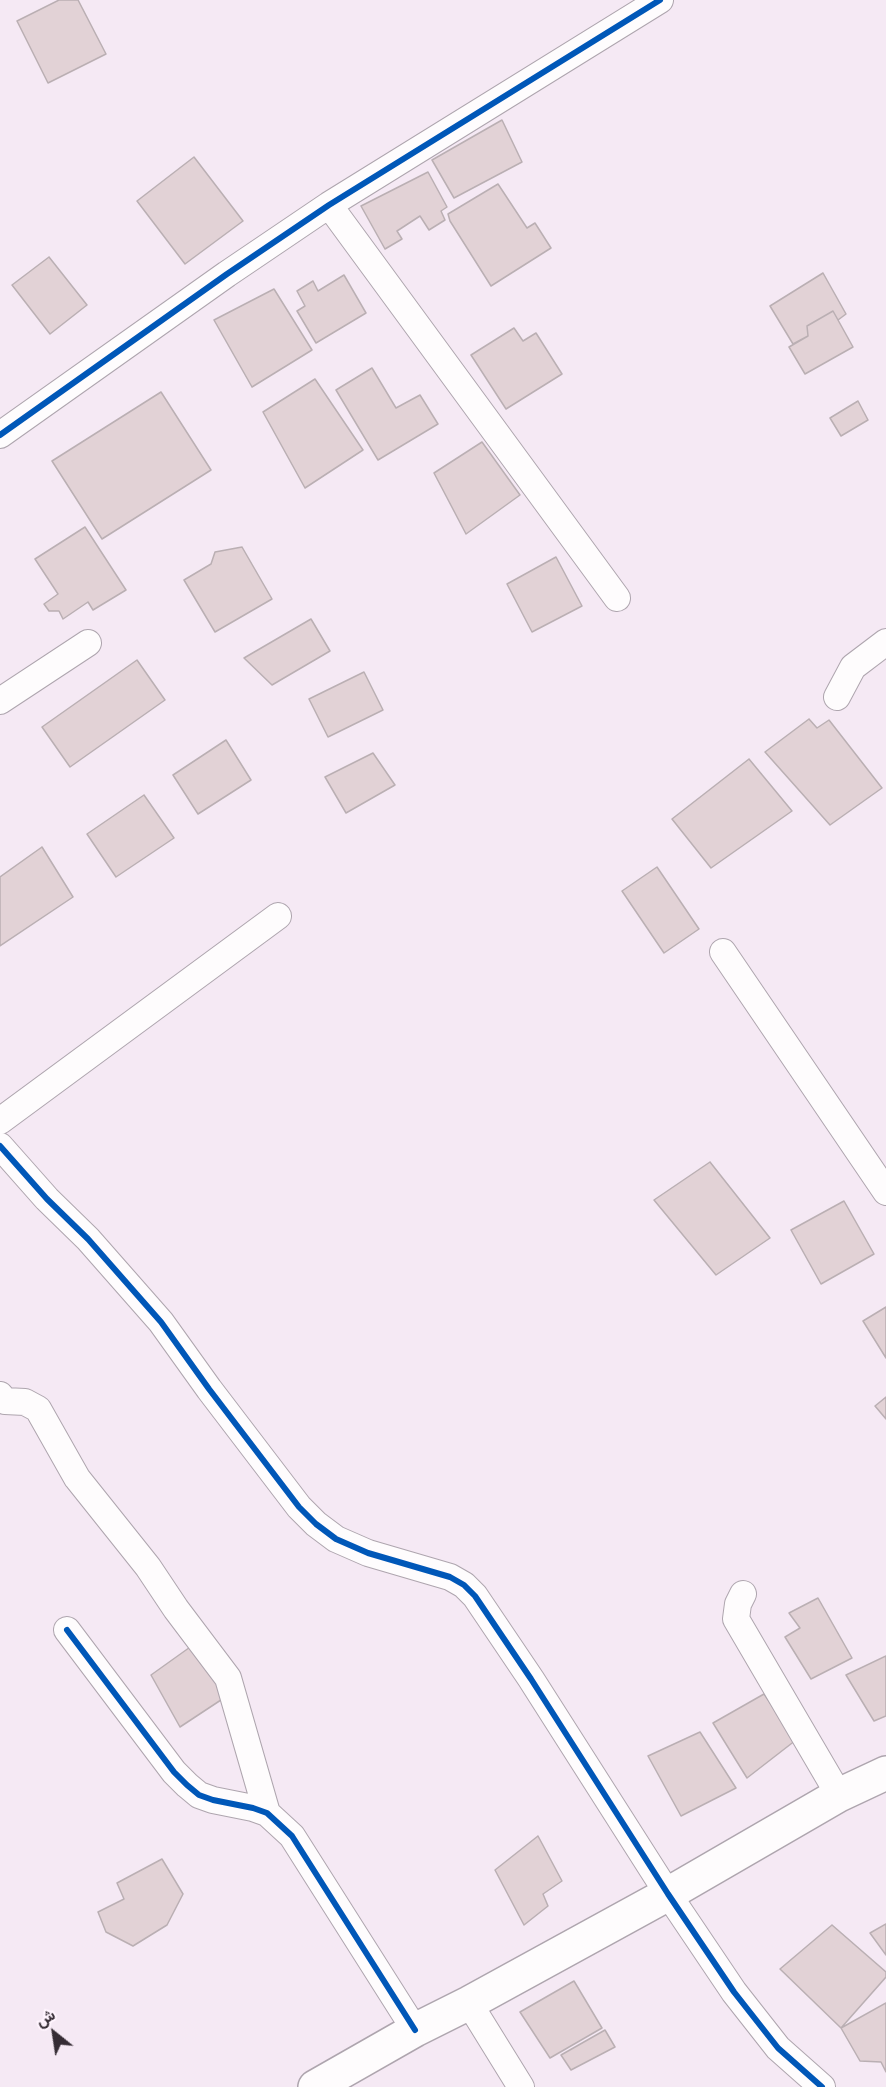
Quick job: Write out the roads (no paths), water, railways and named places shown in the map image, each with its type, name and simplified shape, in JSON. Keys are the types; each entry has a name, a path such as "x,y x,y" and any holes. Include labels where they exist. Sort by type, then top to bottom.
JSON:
{"street":[{"path":"0,435 227,274 329,205 660,0"},
{"path":"329,205 617,598"},
{"path":"837,697 853,667 886,642"},
{"path":"0,701 88,643"},
{"path":"0,1122 278,916"},
{"path":"723,952 886,1192"},
{"path":"0,1146 47,1199 88,1239 160,1322 285,1489 316,1524 336,1539 368,1552 450,1577 464,1585 475,1596 734,1992 778,2048 822,2087"},
{"path":"0,1395 5,1401 25,1402 38,1409 77,1478 148,1568 228,1678 267,1813"},
{"path":"743,1594 738,1604 736,1619 839,1795"},
{"path":"67,1630 174,1772 187,1785 199,1795 213,1800 267,1813 282,1825 299,1845 415,2030"},
{"path":"315,2087 415,2030 668,1894 839,1795 886,1774"},
{"path":"469,2003 521,2087"}]}
